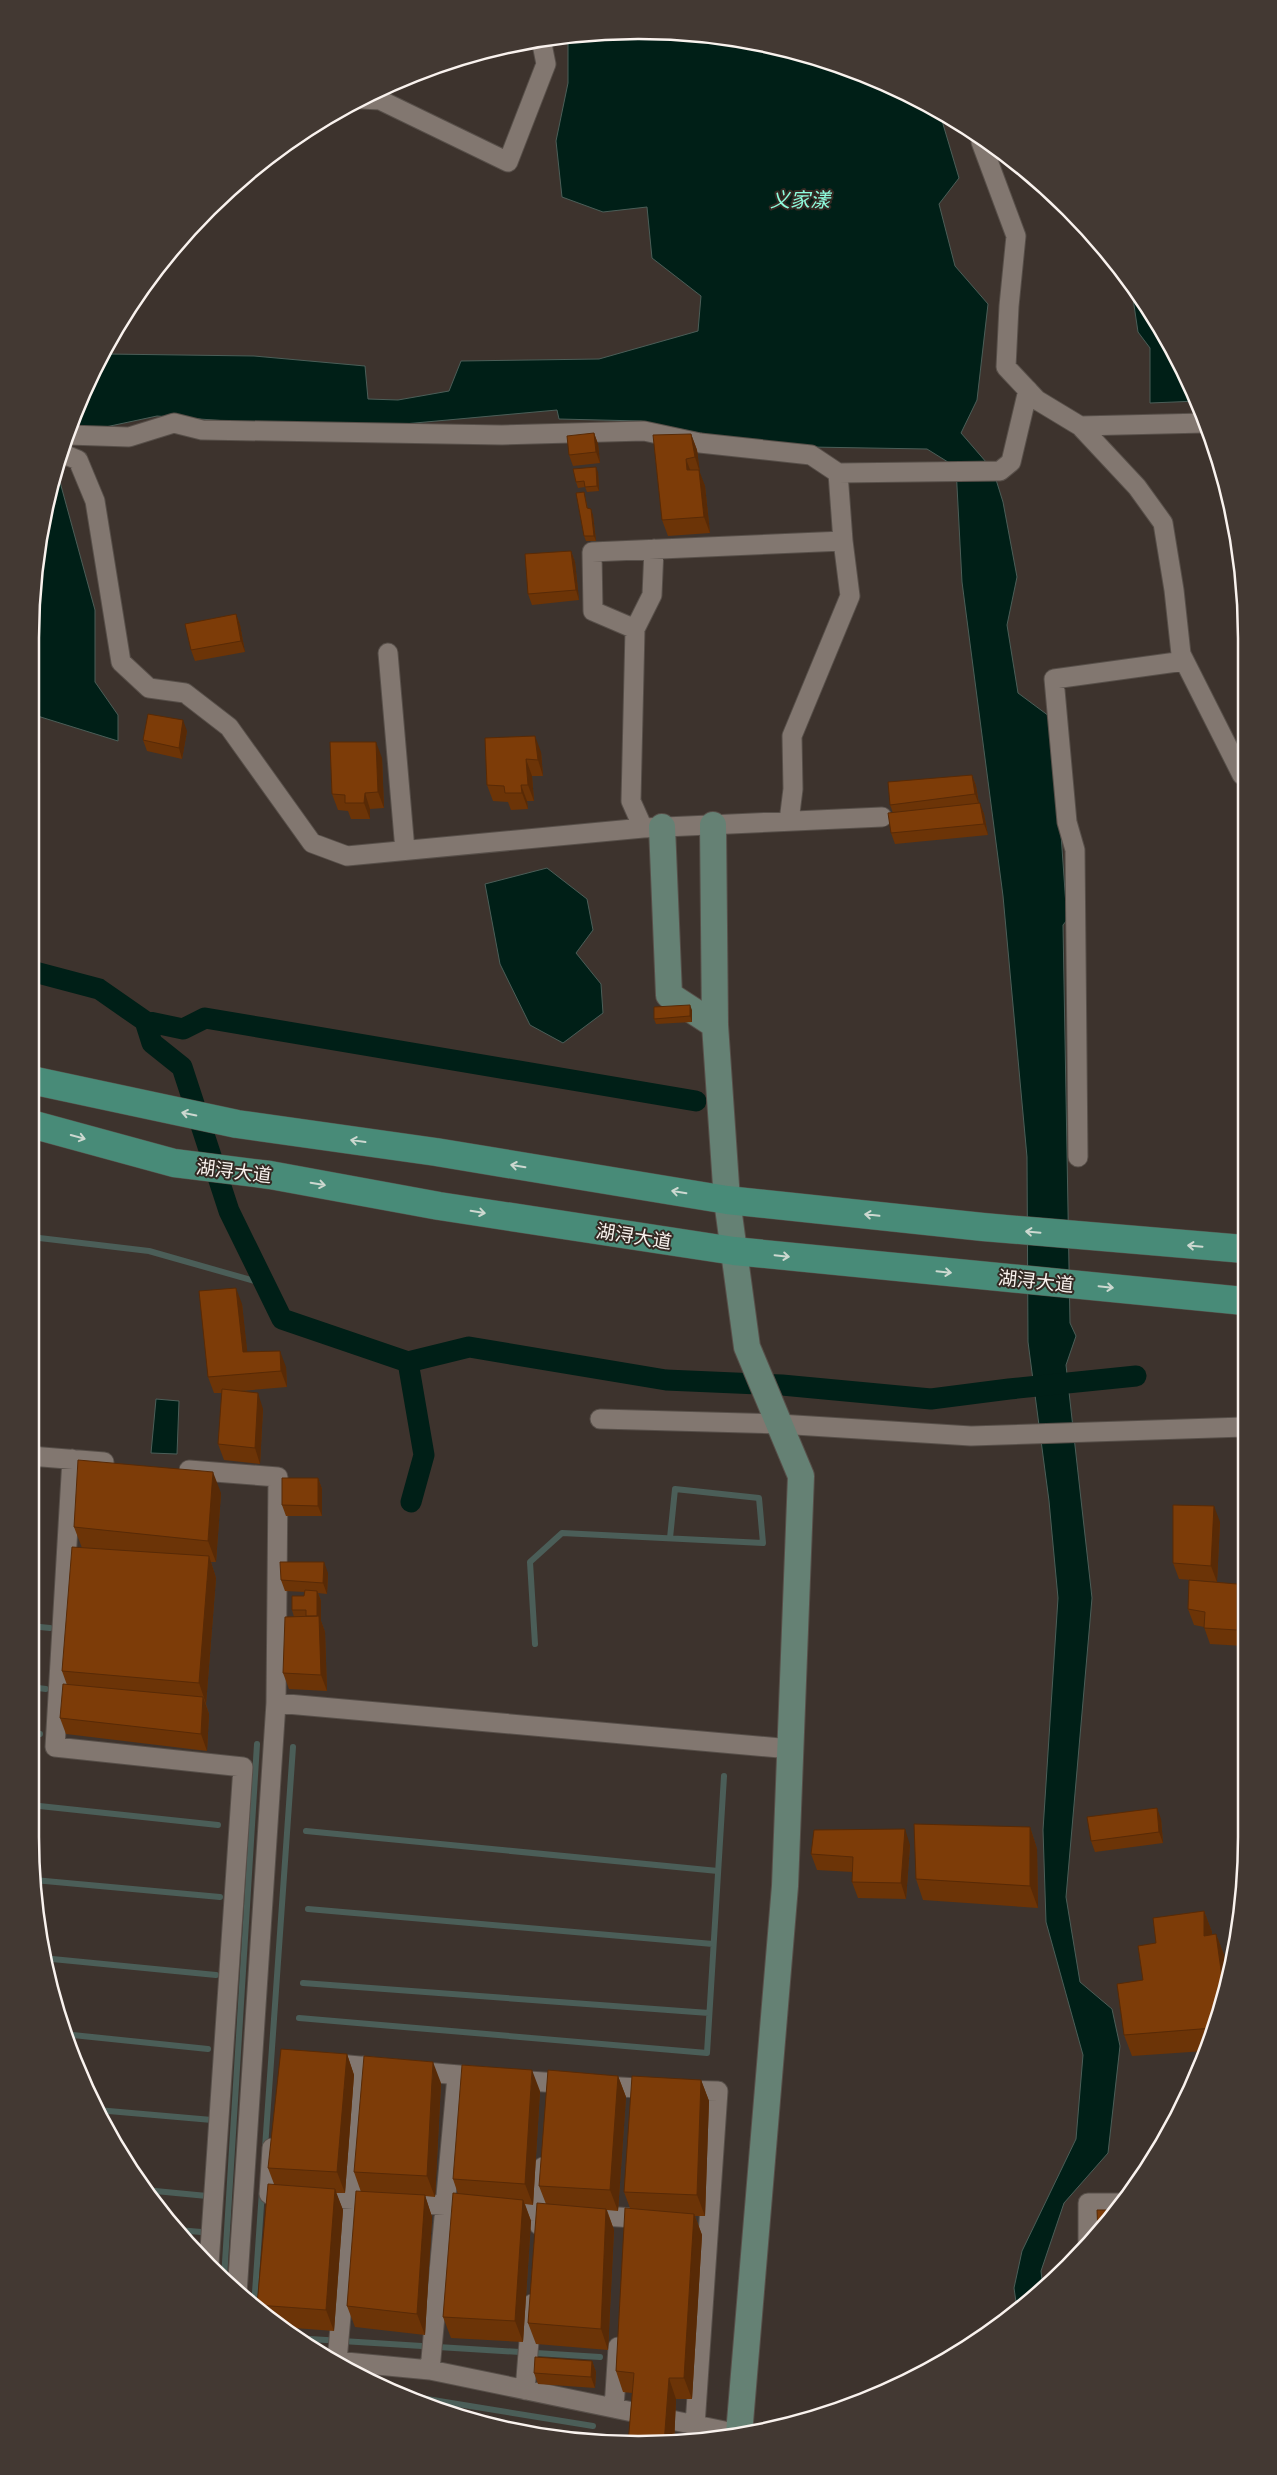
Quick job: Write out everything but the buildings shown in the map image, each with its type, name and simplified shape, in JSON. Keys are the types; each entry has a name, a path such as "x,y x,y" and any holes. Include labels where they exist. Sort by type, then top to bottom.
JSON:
{"main road":[{"path":"39,1082 237,1124 436,1152 727,1200 983,1227 1238,1249"},
{"name":"湖浔大道","path":"39,1126 174,1163 270,1175 439,1206 734,1251 1238,1300"}],"street":[{"path":"376,100 380,100 508,162 546,64 543,47"},
{"path":"983,148 1016,236 1009,306 1006,367 1037,400 1080,426 1137,487 1163,523 1174,590 1180,654 1237,755"},
{"path":"75,435 129,437 174,423 202,430 502,435 644,431 700,444 811,455 838,473 1000,471 1011,462 1028,390"},
{"path":"1080,426 1198,423"},
{"path":"68,456 78,460 95,501 120,662 149,688 185,693 229,728 312,843 347,856 652,828 882,816"},
{"path":"789,821 793,789 792,736 850,596 838,473"},
{"path":"635,629 593,611 592,552 844,541"},
{"path":"654,549 652,596 635,629 630,801 652,828 669,995 714,1025"},
{"path":"388,653 405,850"},
{"path":"1078,1157 1075,850 1067,822 1054,679 1184,661"},
{"path":"713,825 714,1025 727,1200 747,1347 801,1476 785,1896 740,2428"},
{"path":"600,1419 779,1424 971,1436 1238,1428"},
{"path":"39,1457 121,1464"},
{"path":"72,1459 55,1748 243,1767 210,2256"},
{"path":"170,1468 278,1478 276,1703 238,2282"},
{"path":"276,1703 791,1749"},
{"path":"308,2061 550,2083 635,2089 718,2091 704,2222 695,2425"},
{"path":"337,2355 363,2066"},
{"path":"430,2370 457,2076"},
{"path":"548,2103 550,2083"},
{"path":"634,2109 635,2089"},
{"path":"274,2126 284,2195"},
{"path":"537,2240 544,2152"},
{"path":"244,2193 663,2220"},
{"path":"625,2236 628,2198"},
{"path":"1088,2233 1088,2202 1113,2203"},
{"path":"525,2390 534,2287"},
{"path":"614,2408 619,2332"},
{"path":"351,2362 430,2370 721,2430"}],"water":[{"name":"义家漾","path":"599,40 678,40 756,50 794,59 868,84 904,101 942,122 959,178 939,204 955,266 988,304 977,400 961,433 993,470 1003,502 1017,577 1007,625 1018,693 1053,719 1067,920 1063,925 1070,1323 1076,1336 1066,1365 1092,1598 1066,1897 1080,1982 1112,2009 1120,2046 1108,2153 1064,2203 1041,2271 1042,2280 1016,2302 1014,2288 1022,2251 1076,2139 1083,2055 1046,1922 1043,1830 1058,1598 1049,1501 1028,1342 1027,1157 1003,896 962,582 956,467 927,449 811,447 728,439 641,421 559,419 557,410 393,425 242,422 157,416 75,433 84,409 111,354 254,356 365,366 368,399 398,400 449,391 461,361 599,359 698,331 701,296 652,258 647,207 603,212 562,197 556,141 568,83 568,43"},
{"path":"1133,300 1158,339 1189,401 1150,403 1150,348 1138,332"},
{"path":"60,481 95,610 95,682 118,715 118,741 39,716 40,599 50,521"},
{"path":"547,868 587,899 593,930 576,953 601,984 603,1013 563,1043 530,1025 500,964 485,884"},
{"path":"156,1399 179,1401 177,1454 151,1453"}],"waterway":[{"path":"39,973 99,989 145,1021 152,1043 182,1067 229,1211 282,1319 408,1362 424,1455 411,1502"},
{"path":"145,1021 183,1029 205,1018 696,1101"},
{"path":"39,1238 149,1251 265,1284"},
{"path":"408,1362 469,1347 666,1380 782,1385 931,1399 1136,1376"},
{"path":"535,1644 530,1562 562,1533 763,1543 759,1498 675,1489 670,1538"},
{"path":"39,1627 50,1628"},
{"path":"39,1688 46,1689"},
{"path":"225,2270 257,1744"},
{"path":"265,2148 293,1747"},
{"path":"299,2018 707,2053 724,1776"},
{"path":"39,1806 218,1825"},
{"path":"306,1831 718,1871"},
{"path":"40,1881 220,1897"},
{"path":"308,1909 713,1944"},
{"path":"51,1959 216,1975"},
{"path":"303,1983 709,2013"},
{"path":"73,2035 208,2049"},
{"path":"106,2111 212,2120"},
{"path":"155,2191 207,2196"},
{"path":"255,2297 262,2191"},
{"path":"187,2231 201,2232"},
{"path":"312,2339 600,2357"},
{"path":"436,2401 593,2426"}]}
